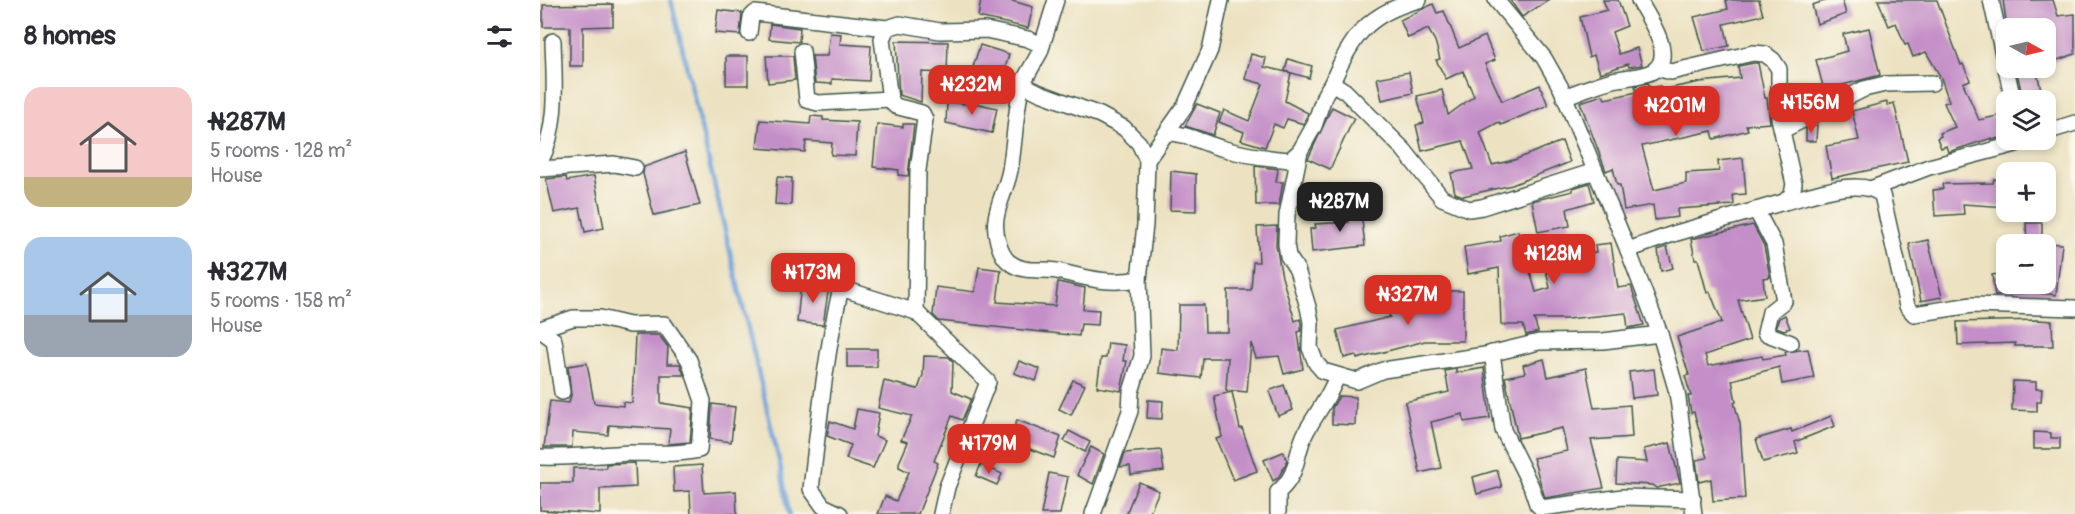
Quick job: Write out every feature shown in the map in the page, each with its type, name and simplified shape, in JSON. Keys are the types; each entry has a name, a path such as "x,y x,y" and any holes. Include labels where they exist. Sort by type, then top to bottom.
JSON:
{"street":[{"path":"1056,0 1042,45 1022,84 1015,110 1009,174 995,220 999,243 1008,261 1024,271 1046,269 1114,284 1139,279"},
{"path":"1147,160 1185,106 1210,50 1221,0"},
{"path":"1419,0 1399,4 1374,18 1360,30 1346,49 1325,94 1314,126 1300,151 1287,215 1288,256 1298,270 1308,307 1311,322 1310,348 1316,363 1323,371 1357,381 1383,370 1404,365 1492,353 1539,342 1603,340 1660,334"},
{"path":"1492,353 1503,430 1531,486 1537,509 1623,497 1693,506 1677,392 1660,334 1628,250 1564,97 1544,58 1496,0"},
{"path":"1564,97 1613,80 1648,75 1657,68 1662,60 1662,48 1639,0"},
{"path":"1991,0 2011,90"},
{"path":"749,33 751,17 755,13 887,28 900,24 940,31 986,30 1028,39 1042,45"},
{"path":"887,28 882,39 890,99 896,106 922,112 925,119 918,170 916,312"},
{"path":"540,162 547,149 547,82 553,41"},
{"path":"802,51 807,100 818,103 890,99"},
{"path":"1657,68 1671,72 1753,53 1765,54 1773,60 1779,69 1778,93 1794,184 1792,194 1784,202"},
{"path":"1783,130 1864,89 1885,84 1932,82"},
{"path":"1332,83 1345,91 1404,150 1442,198 1455,206 1468,209 1482,207 1595,171"},
{"path":"1022,84 1100,115 1124,128 1139,142 1147,160 1139,279 1142,356 1131,392 1130,411 1093,514"},
{"path":"2056,129 2075,123"},
{"path":"1167,133 1180,133 1220,148 1263,157 1290,160 1300,151"},
{"path":"1628,250 1784,202 1859,186 1873,188 1918,170 1996,149"},
{"path":"540,169 614,164 635,168"},
{"path":"1873,188 1881,195 1906,306 1914,314 1972,304 2075,308"},
{"path":"1756,210 1774,244 1784,301 1770,312 1765,333 1791,343"},
{"path":"840,514 823,506 811,489 822,418 824,371 840,292 848,290 916,312 988,382 947,487 941,514"},
{"path":"540,330 573,318 600,318 630,325 664,324 689,360 703,401 699,450 683,453 627,453 588,458 540,457"},
{"path":"540,330 554,340 562,392"},
{"path":"1278,514 1278,492 1291,480 1306,432 1332,390 1337,376"}],"building":[{"path":"981,0 1009,0 1033,7 1028,28 978,17"},
{"path":"1510,0 1549,0 1522,17"},
{"path":"1603,0 1618,0 1627,26 1612,32 1619,54 1637,48 1642,65 1629,67 1628,64 1600,73 1594,55 1589,57 1580,17 1607,10"},
{"path":"1726,0 1759,0 1763,15 1724,24 1729,46 1704,51 1694,17 1728,9"},
{"path":"1828,0 1842,0 1846,14 1817,24 1812,5"},
{"path":"1878,0 1937,0 1961,65 1963,64 1970,80 1963,83 1979,120 1996,116 1996,139 1992,140 1992,138 1948,152 1946,146 1941,148 1937,138 1941,136 1940,133 1955,127 1944,103 1949,101 1941,78 1926,52 1913,57 1896,23 1889,26"},
{"path":"2003,0 2053,0 2058,16 2075,14 2075,54 2056,61 2056,18 2006,18"},
{"path":"613,4 613,26 583,27 583,66 570,66 570,27 543,27 543,5"},
{"path":"1433,4 1437,13 1444,11 1459,48 1485,36 1495,60 1485,64 1502,101 1540,85 1548,105 1501,125 1499,122 1480,132 1492,165 1514,160 1562,141 1570,162 1512,185 1463,196 1455,193 1451,173 1473,169 1463,141 1422,151 1416,125 1424,123 1417,96 1442,90 1448,115 1474,96 1463,71 1446,79 1436,60 1440,59 1435,41 1428,29 1408,38 1400,20"},
{"path":"718,10 742,13 740,35 715,33"},
{"path":"770,24 800,28 799,42 769,39"},
{"path":"1869,28 1880,75 1824,90 1816,60 1847,51 1843,34"},
{"path":"830,33 841,34 840,44 871,46 869,81 832,79 832,84 815,83 812,56 827,56"},
{"path":"896,41 948,42 947,73 922,72 921,102 899,95"},
{"path":"980,45 1009,54 1003,76 973,67"},
{"path":"1251,54 1266,58 1264,67 1291,73 1285,101 1308,113 1304,124 1287,119 1283,128 1274,124 1265,147 1241,140 1244,132 1219,122 1224,110 1249,121 1263,84 1245,79"},
{"path":"726,56 748,56 748,85 726,85"},
{"path":"766,56 793,56 795,80 768,83"},
{"path":"1288,59 1312,66 1309,78 1285,71"},
{"path":"1758,63 1765,98 1767,98 1770,123 1746,125 1748,130 1714,139 1712,131 1642,146 1654,190 1686,183 1686,173 1719,171 1718,161 1743,158 1746,194 1733,195 1734,205 1677,209 1678,217 1655,220 1653,205 1624,210 1620,185 1617,185 1613,168 1606,171 1580,102 1603,95 1605,99 1637,92 1635,86 1648,83 1650,88 1660,86 1661,90 1700,82 1740,78 1738,66"},
{"path":"1409,72 1413,93 1382,100 1377,78"},
{"path":"2018,78 2038,78 2041,90 2021,90"},
{"path":"966,101 997,108 992,133 946,123 947,102 965,104"},
{"path":"1887,102 1887,105 1894,103 1908,162 1832,178 1826,146 1859,140 1852,111"},
{"path":"1197,104 1220,113 1213,135 1185,126"},
{"path":"1332,107 1354,118 1330,169 1308,159"},
{"path":"811,116 823,117 823,120 857,122 855,156 831,155 832,143 806,141 805,152 757,148 760,120 810,124"},
{"path":"877,124 903,127 903,124 914,124 908,176 898,175 899,170 873,167"},
{"path":"1817,125 1816,141 1806,141 1806,129"},
{"path":"685,152 700,205 654,215 643,174 644,167"},
{"path":"1255,166 1278,169 1276,182 1283,182 1279,205 1256,205"},
{"path":"1171,171 1196,174 1196,211 1170,210"},
{"path":"594,176 604,228 585,232 580,208 554,213 546,179 566,177 567,181"},
{"path":"777,177 792,178 791,205 775,204"},
{"path":"1996,179 1996,206 1963,204 1964,214 1935,216 1933,190 1943,189 1942,184 1993,183"},
{"path":"1589,183 1594,201 1567,209 1570,226 1538,232 1532,201 1573,191 1573,188"},
{"path":"1360,203 1365,246 1312,252 1310,229 1316,228 1315,224 1349,222 1348,204"},
{"path":"2026,223 2042,223 2042,234 2027,234"},
{"path":"1753,225 1764,246 1770,277 1763,278 1765,296 1738,300 1750,340 1705,355 1708,366 1762,356 1763,359 1786,355 1785,352 1808,349 1814,378 1782,384 1779,367 1732,380 1736,402 1734,402 1740,424 1745,499 1713,501 1711,479 1699,482 1696,460 1707,458 1694,412 1691,413 1688,396 1691,396 1685,376 1689,375 1677,337 1722,322 1710,292 1707,293 1698,259 1695,259 1691,239"},
{"path":"1277,226 1276,245 1282,277 1295,321 1300,319 1301,323 1301,331 1298,332 1303,369 1284,374 1279,356 1256,358 1251,343 1247,392 1226,390 1228,358 1203,358 1201,378 1159,373 1161,348 1178,350 1179,305 1204,305 1205,332 1228,332 1228,290 1251,290 1253,262 1259,262 1257,227"},
{"path":"1518,231 1536,292 1550,288 1546,270 1568,269 1567,255 1596,252 1595,245 1611,243 1618,288 1631,286 1644,325 1628,328 1626,313 1567,319 1534,319 1538,332 1526,335 1523,325 1501,325 1499,268 1468,274 1464,247 1501,241 1500,236"},
{"path":"1928,240 1942,297 1921,301 1909,244"},
{"path":"2056,244 2062,244 2056,295 2048,294 2056,294"},
{"path":"1667,247 1673,268 1661,271 1658,250"},
{"path":"979,267 1001,270 997,302 1055,306 1058,282 1085,288 1083,309 1099,310 1098,325 1081,324 1079,336 939,321 933,315 936,287 975,292"},
{"path":"1996,274 1996,294 2014,294 1995,296 1992,275"},
{"path":"801,283 829,286 823,325 797,322"},
{"path":"1437,291 1463,291 1463,341 1425,341 1357,359 1356,355 1344,358 1337,330 1390,317 1387,310"},
{"path":"1785,315 1790,328 1784,330 1776,327 1779,318"},
{"path":"2052,321 2053,346 2015,346 2015,343 1958,345 1957,322"},
{"path":"635,335 659,335 668,347 667,364 680,364 684,375 661,375 661,403 693,408 690,442 668,444 670,429 609,425 608,435 573,432 572,447 544,447 550,401 569,403 571,395 568,366 587,363 594,403 623,406 623,402 632,403"},
{"path":"1108,343 1125,345 1123,361 1127,361 1121,391 1097,387 1101,358 1106,358"},
{"path":"847,349 877,349 877,367 847,367"},
{"path":"924,356 949,357 953,362 952,391 971,399 962,420 952,416 934,461 938,463 918,514 878,514 885,496 896,501 909,472 899,467 899,463 908,442 901,440 912,416 878,408 884,381 918,389 923,375"},
{"path":"1544,359 1548,377 1586,368 1594,408 1630,405 1632,437 1591,440 1604,488 1545,498 1533,458 1567,451 1562,428 1518,438 1505,377 1525,373 1523,365"},
{"path":"1019,361 1040,369 1036,381 1014,373"},
{"path":"1484,368 1490,418 1464,422 1463,414 1431,422 1441,468 1420,473 1405,402 1449,392 1445,371 1456,369 1456,373"},
{"path":"1654,369 1657,395 1632,398 1629,372"},
{"path":"1073,380 1085,385 1071,415 1059,409"},
{"path":"2013,381 2036,382 2036,389 2042,389 2041,402 2037,402 2037,411 2012,410"},
{"path":"1284,385 1293,410 1278,416 1269,391"},
{"path":"1232,392 1240,429 1242,428 1257,471 1233,480 1216,439 1222,437 1214,396"},
{"path":"1339,396 1356,397 1355,425 1332,424 1332,408"},
{"path":"1148,400 1163,401 1162,419 1147,418"},
{"path":"712,404 735,407 731,442 710,439"},
{"path":"857,409 879,413 875,436 885,440 873,468 846,459 851,445 827,436 830,421 853,429"},
{"path":"1831,416 1835,426 1795,442 1798,453 1763,462 1756,439 1791,429 1792,432"},
{"path":"1017,420 1061,437 1054,458 1008,441"},
{"path":"1069,431 1090,442 1085,452 1064,441"},
{"path":"2034,432 2051,433 2051,438 2060,438 2060,449 2034,449"},
{"path":"1670,443 1680,483 1656,488 1652,485 1616,483 1617,460 1647,462 1644,449"},
{"path":"1091,447 1104,454 1093,484 1077,475"},
{"path":"1161,450 1164,471 1131,475 1130,466 1120,467 1125,453"},
{"path":"1283,452 1287,460 1285,466 1278,478 1273,481 1264,460"},
{"path":"635,463 636,487 600,489 600,514 540,510 540,483 573,483 573,468 606,468 606,464"},
{"path":"981,464 1002,474 997,485 976,476"},
{"path":"702,465 704,493 736,491 737,514 691,514 690,491 674,492 673,467"},
{"path":"1497,470 1502,487 1477,494 1473,477"},
{"path":"1049,473 1068,477 1060,514 1041,514"},
{"path":"1139,482 1159,491 1149,514 1126,514"}],"waterway":[{"path":"671,0 781,469 789,514"}]}
